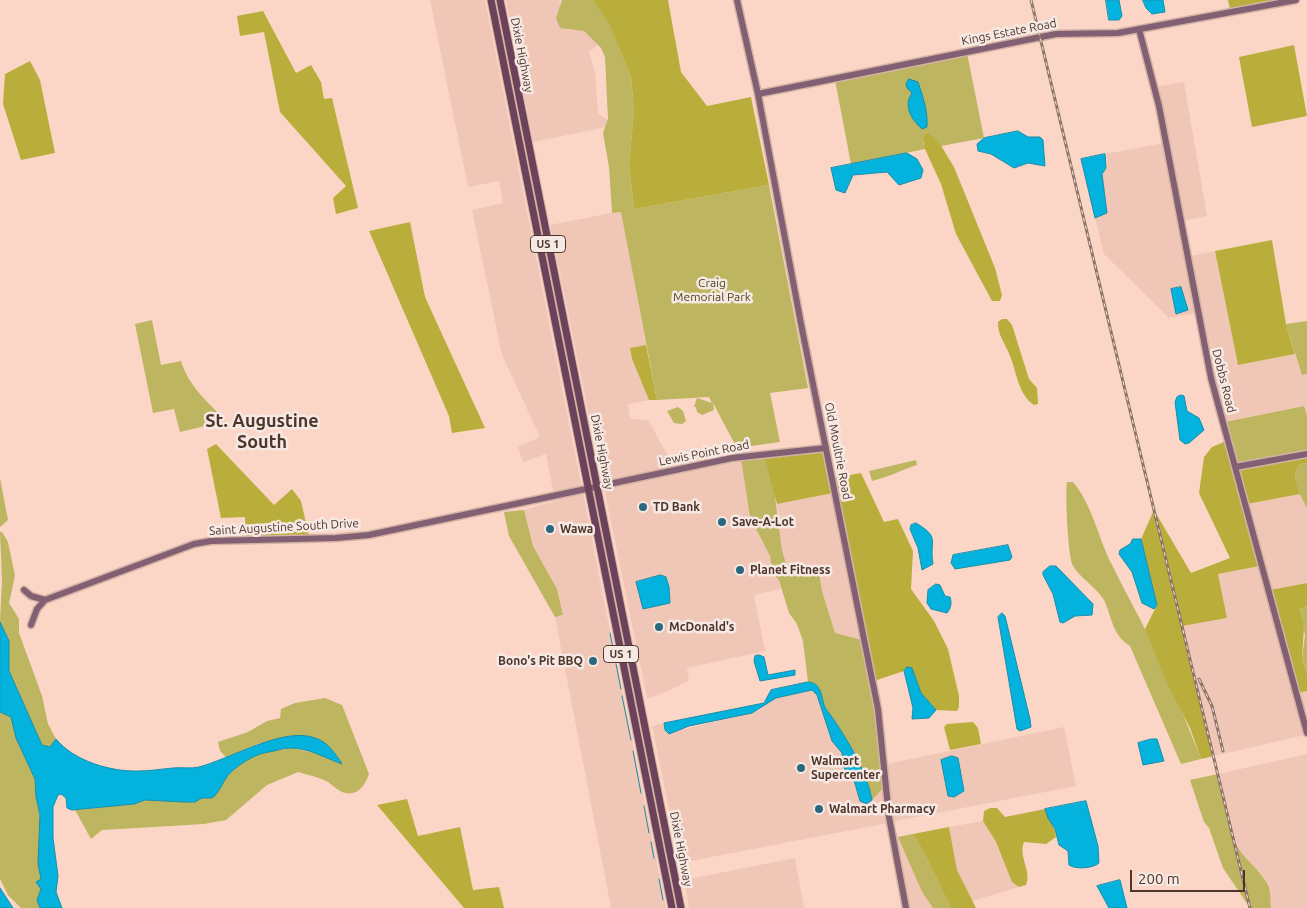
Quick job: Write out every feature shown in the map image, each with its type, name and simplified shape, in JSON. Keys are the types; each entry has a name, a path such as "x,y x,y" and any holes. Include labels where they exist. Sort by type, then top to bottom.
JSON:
{"main road":[{"name":"US 1","path":"491,0 556,325"},
{"name":"Dixie Highway","path":"500,0 681,908"},
{"path":"508,82 516,81"},
{"path":"556,325 564,324"},
{"name":"Dixie Highway","path":"556,325 672,908"}],"street":[{"name":"Old Moultrie Road","path":"737,0 758,94 881,726 888,817 906,908"},
{"name":"Kings Estate Road","path":"758,94 1056,34 1109,34 1296,0"},
{"name":"Dobbs Road","path":"1139,29 1159,106 1206,357 1307,733"},
{"name":"Lewis Point Road","path":"588,489 732,458 826,448"},
{"path":"1235,467 1307,454"},
{"name":"Saint Augustine South Drive","path":"46,600 186,546 202,542 369,535 588,489"},
{"path":"24,590 31,596 46,600 34,614 30,625"}],"shaded area":[{"path":"430,0 485,0 582,489 554,495 546,454 523,462 518,447 540,437 502,355 472,210 503,203 499,181 468,187"},
{"path":"506,0 562,0 559,2 568,30 583,30 598,45 589,52 595,72 598,113 608,120 607,127 533,142"},
{"path":"593,0 668,0 681,72 707,106 751,97 769,185 634,209 629,163 634,111 631,77 609,23"},
{"path":"1228,0 1283,0 1230,10"},
{"path":"263,11 296,73 311,65 321,82 324,99 332,98 358,208 336,214 333,198 346,186 280,112 264,32 240,36 237,16"},
{"path":"1294,45 1307,116 1252,127 1239,57"},
{"path":"30,61 40,80 55,153 21,160 3,104 5,74"},
{"path":"1184,82 1207,216 1183,221 1156,87"},
{"path":"928,133 940,144 954,167 995,268 1002,295 1000,301 992,301 956,234 941,184 924,147 924,135"},
{"path":"1164,143 1196,313 1169,318 1104,254 1095,218 1107,213 1102,174 1107,160 1106,154"},
{"path":"621,211 646,345 630,348 632,359 649,400 628,404 630,419 648,420 675,468 603,484 550,225"},
{"path":"410,222 425,297 485,428 452,433 449,416 369,231"},
{"path":"1272,240 1286,324 1295,354 1238,365 1215,251"},
{"path":"1215,251 1238,365 1295,354 1302,375 1307,374 1307,416 1303,406 1225,422 1213,377 1190,256"},
{"path":"1002,319 1007,319 1012,325 1029,379 1037,388 1038,404 1034,405 1021,389 999,331 998,322"},
{"path":"646,345 657,400 649,400 632,359 630,348"},
{"path":"1226,441 1260,566 1218,574 1227,618 1182,626 1214,756 1201,759 1190,728 1169,687 1145,629 1157,605 1141,539 1154,510 1191,573 1230,558 1199,493 1204,457 1212,447"},
{"path":"216,444 274,505 292,489 301,501 309,536 246,538 245,517 221,518 207,449"},
{"path":"824,451 833,493 777,504 764,456"},
{"path":"1307,456 1307,463 1300,464 1295,475 1300,494 1247,504 1238,469"},
{"path":"741,459 750,517 770,556 773,574 779,580 781,589 754,595 765,651 687,668 689,681 656,696 647,698 604,488"},
{"path":"861,473 884,522 898,519 913,551 911,589 934,621 948,649 959,696 957,711 936,710 921,693 911,668 905,668 904,671 874,681 834,478"},
{"path":"583,493 666,908 611,908 555,617 563,615 557,589 533,546 524,510"},
{"path":"833,493 862,640 835,633 822,591 819,573 790,575 782,550 777,504"},
{"path":"1300,494 1307,508 1307,583 1270,590 1247,504"},
{"path":"1260,566 1305,735 1214,756 1182,626 1227,618 1218,574"},
{"path":"1307,583 1307,606 1300,609 1304,627 1302,659 1307,673 1307,691 1298,693 1270,590"},
{"path":"812,690 817,695 832,741 842,753 844,768 854,780 860,801 884,787 888,823 680,863 652,726 664,723 665,730 685,729 758,711 776,698"},
{"path":"1307,691 1307,710 1303,710 1298,693"},
{"path":"973,722 978,728 981,744 950,750 944,727 947,724"},
{"path":"1064,727 1076,786 891,822 887,764"},
{"path":"1307,754 1307,908 1271,908 1269,887 1261,874 1239,851 1234,841 1218,774"},
{"path":"407,799 418,836 460,827 473,890 499,887 504,908 464,908 377,805"},
{"path":"990,808 997,808 1005,817 1045,809 1056,837 1046,844 1024,842 1023,853 1027,874 1026,885 1019,887 1012,882 996,842 983,821 984,811"},
{"path":"983,821 996,842 1012,882 1019,887 972,901 957,870 949,827"},
{"path":"949,827 957,870 976,908 951,908 913,834"},
{"path":"898,837 922,892 933,908 908,908 894,838"},
{"path":"795,858 804,908 689,908 684,880"}],"green space":[{"name":"Craig Memorial Park","path":"562,0 593,0 609,22 631,77 634,111 629,163 634,209 769,185 808,388 770,393 780,442 737,448 713,403 714,410 702,415 694,407 697,398 712,403 709,397 657,400 621,212 612,213 609,167 603,133 608,119 605,57 601,48 584,31 560,28 556,18"},
{"path":"967,53 984,138 941,146 923,143 925,149 851,164 835,80","holes":["918,82 923,97 927,122 918,125 909,110 908,102 912,93 906,84"]},
{"path":"152,320 161,365 181,361 194,386 226,421 180,432 174,409 153,413 135,324"},
{"path":"1307,321 1307,374 1302,375 1286,324"},
{"path":"1304,406 1307,416 1307,451 1237,464 1225,422"},
{"path":"678,407 683,411 686,421 682,424 674,423 667,411"},
{"path":"764,456 774,489 782,550 789,574 819,573 822,591 835,633 862,640 876,710 884,787 872,800 860,765 825,707 820,690 815,684 808,682 803,641 797,624 789,613 779,580 773,574 770,556 750,517 741,459"},
{"path":"916,460 917,465 872,481 869,471"},
{"path":"1307,463 1307,508 1297,486 1295,474 1300,464"},
{"path":"0,478 8,520 0,527"},
{"path":"1067,482 1073,482 1086,501 1107,555 1164,669 1201,759 1181,764 1130,646 1119,637 1101,595 1073,566 1067,525"},
{"path":"524,510 533,546 557,589 563,615 555,617 509,536 504,512"},
{"path":"0,532 2,532 8,542 15,576 9,603 19,619 19,633 42,696 48,724 56,739 50,747 42,745 9,671 9,641 0,622 2,581"},
{"path":"1307,606 1307,673 1302,659 1305,635 1300,609"},
{"path":"325,698 342,705 369,774 361,788 353,793 343,792 325,780 298,772 267,785 226,820 204,824 102,830 91,839 75,810 134,804 145,800 195,802 202,798 212,798 223,780 233,770 248,759 264,752 293,748 319,754 341,763 333,750 260,743 226,757 220,751 218,742 248,732 267,721 280,718 281,709 295,703"},
{"path":"0,712 11,717 22,751 35,779 40,815 41,889 37,900 40,908 21,908 8,895 0,879"},
{"path":"1218,774 1234,841 1241,853 1260,873 1268,885 1271,908 1250,908 1223,868 1209,828 1204,822 1190,780"},
{"path":"913,834 951,908 933,908 922,892 898,837"}],"water":[{"path":"1106,0 1119,0 1122,16 1119,20 1109,20"},
{"path":"1143,0 1163,0 1165,12 1152,14 1146,8"},
{"path":"909,79 918,82 925,104 927,127 922,129 909,112 908,103 912,93 906,84"},
{"path":"1018,131 1028,137 1040,137 1043,140 1045,166 1028,163 1014,168 991,154 978,151 977,144 984,138"},
{"path":"907,153 917,159 923,170 921,178 899,185 887,172 853,175 845,193 836,190 831,168"},
{"path":"1105,154 1106,168 1102,174 1107,213 1095,218 1081,159"},
{"path":"1181,287 1188,310 1176,314 1171,289"},
{"path":"1184,396 1187,411 1199,418 1204,430 1189,443 1185,444 1180,440 1175,402 1177,397"},
{"path":"916,523 929,532 932,540 933,564 922,570 918,548 910,529 911,525"},
{"path":"1133,539 1141,539 1157,605 1154,609 1142,603 1132,572 1119,554 1120,550 1130,544"},
{"path":"1008,545 1012,557 1010,560 955,569 951,563 953,555"},
{"path":"1050,566 1056,566 1093,604 1092,615 1075,616 1063,623 1060,622 1053,594 1043,575 1043,572"},
{"path":"661,575 666,577 670,603 643,609 636,582"},
{"path":"936,584 940,585 945,596 950,597 951,605 947,613 931,609 927,603 928,590"},
{"path":"1002,613 1005,616 1030,719 1031,727 1020,731 1017,729 998,617"},
{"path":"0,622 9,641 9,671 42,745 50,747 56,739 73,753 94,764 117,770 143,771 199,767 273,740 302,735 324,742 342,764 311,751 285,748 249,759 232,771 212,798 202,798 195,802 145,800 134,804 72,810 67,808 66,798 61,794 58,795 53,807 53,838 58,876 56,892 62,908 40,908 37,900 41,889 36,882 41,879 38,864 40,815 35,779 16,738 11,717 0,712"},
{"path":"755,656 764,657 768,675 795,670 795,675 760,681 754,661"},
{"path":"907,667 912,668 921,693 936,710 929,718 912,719 913,708 904,671"},
{"path":"808,682 814,683 818,687 825,707 860,765 872,800 866,804 860,801 854,780 844,768 842,753 832,741 817,695 812,690 776,698 752,713 689,726 669,734 665,730 664,723 764,703 771,690"},
{"path":"1157,739 1164,761 1143,765 1138,743"},
{"path":"952,756 958,758 964,791 954,797 948,796 941,760"},
{"path":"1086,801 1098,846 1099,863 1089,867 1076,868 1069,865 1068,851 1059,845 1055,829 1045,809"},
{"path":"1120,880 1127,908 1109,908 1097,886"},
{"path":"0,888 13,908 0,908"}],"waterway":[{"path":"610,633 614,653"},
{"path":"616,664 621,689"},
{"path":"622,696 631,740"},
{"path":"633,751 641,793"},
{"path":"644,806 649,833"},
{"path":"651,842 654,858"},
{"path":"659,879 663,900"}],"railway":[{"path":"1031,0 1250,908"},
{"path":"1199,679 1212,706 1223,751"}],"place":[{"name":"TD Bank","path":"643,507"},
{"name":"Save-A-Lot","path":"722,522"},
{"name":"Wawa","path":"550,529"},
{"name":"Planet Fitness","path":"740,570"},
{"name":"McDonald's","path":"659,627"},
{"name":"Bono's Pit BBQ","path":"593,661"},
{"name":"Walmart Supercenter","path":"801,768"},
{"name":"Walmart Pharmacy","path":"819,809"}],"district":[{"name":"St. Augustine South","path":"262,431"}]}
